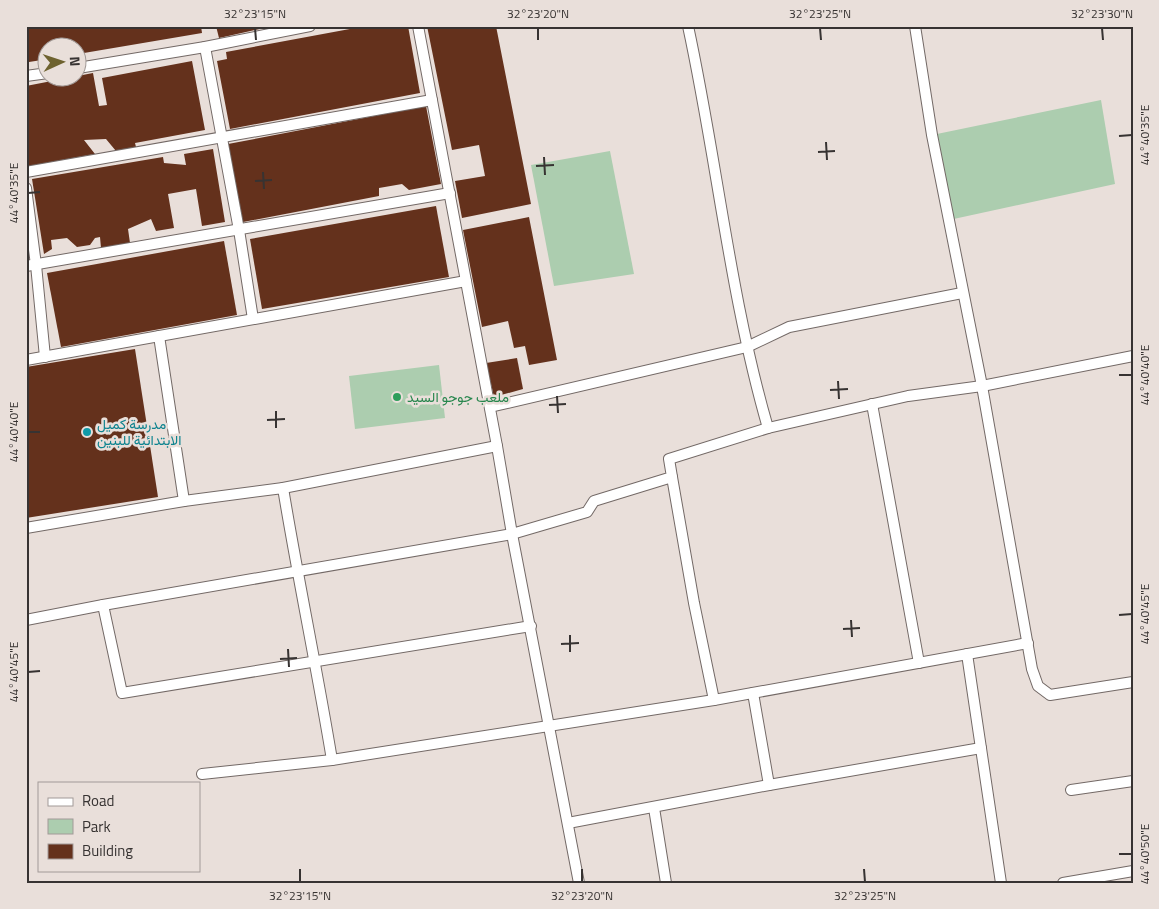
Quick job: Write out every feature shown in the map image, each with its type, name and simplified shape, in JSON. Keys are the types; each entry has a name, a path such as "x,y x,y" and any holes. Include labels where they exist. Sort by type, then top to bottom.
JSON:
{"street":[{"path":"88,66 205,48 310,26"},
{"path":"418,26 579,883"},
{"path":"688,26 747,347 768,428"},
{"path":"915,26 932,135 982,386 1032,669 1038,686 1050,695 1133,682"},
{"path":"205,48 254,319"},
{"path":"26,172 432,100"},
{"path":"26,188 31,266 45,357"},
{"path":"31,266 450,193"},
{"path":"26,360 466,281"},
{"path":"490,407 747,347 789,327 962,293"},
{"path":"159,336 184,501"},
{"path":"714,700 694,603 669,459 768,428 908,396 982,386 1133,356"},
{"path":"872,404 919,663"},
{"path":"26,528 184,501 283,488 497,446"},
{"path":"26,620 512,534 587,512 594,501 672,477"},
{"path":"283,488 297,571 316,661 332,760"},
{"path":"103,605 122,693 531,626"},
{"path":"202,774 332,760 714,700 1028,643"},
{"path":"967,654 1001,883"},
{"path":"753,692 769,785"},
{"path":"568,823 981,748"},
{"path":"1071,790 1133,781"},
{"path":"654,808 666,883"},
{"path":"1063,883 1133,871"}],"green space":[{"path":"1101,100 1115,184 949,220 932,135"},
{"path":"610,151 634,274 554,286 531,165"},
{"name":"ملعب جوجو السيد","path":"439,365 445,418 355,429 349,376"}],"building":[{"path":"26,26 201,26 202,33 88,52 88,38 38,38 38,61 29,62"},
{"path":"216,26 269,26 269,27 219,38"},
{"path":"366,26 408,26 420,93 230,129 217,61 227,59 226,52"},
{"path":"427,26 496,26 531,204 462,218 455,181 485,176 479,145 452,150"},
{"path":"192,61 205,130 135,143 136,147 116,151 106,139 84,140 95,154 29,166 26,139 26,86 38,84 38,88 88,88 88,74 93,73 99,106 107,105 102,78"},
{"path":"426,106 441,184 409,190 402,184 379,188 379,196 243,222 228,144"},
{"path":"213,149 225,222 202,226 196,189 168,194 174,228 156,231 151,219 128,229 130,243 101,248 100,237 95,238 90,245 77,247 67,238 51,240 52,249 44,254 32,179 163,157 164,163 186,165 184,154"},
{"path":"436,206 449,277 262,309 250,239"},
{"path":"529,217 557,360 529,365 525,346 514,348 508,321 482,327 463,230"},
{"path":"224,241 237,315 61,347 47,273"},
{"name":"مدرسة كميل الابتدائية للبنين","path":"135,349 158,497 26,518 26,367"},
{"path":"517,358 523,389 494,397 486,363"}],"place":[{"name":"ملعب جوجو السيد","path":"397,397"},
{"name":"مدرسة كميل الابتدائية للبنين","path":"87,432"}]}
